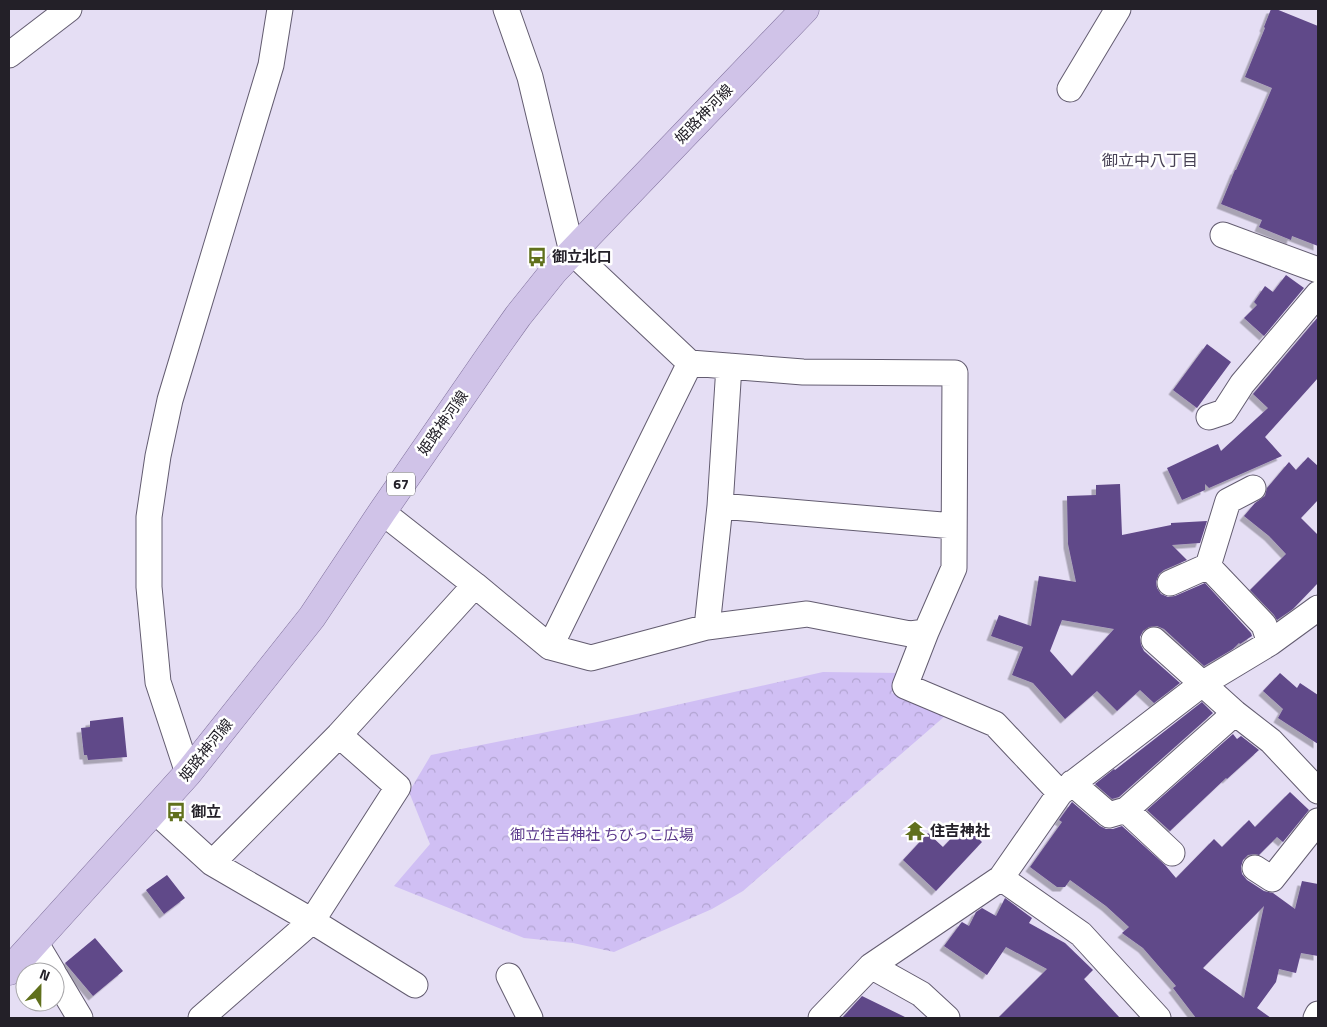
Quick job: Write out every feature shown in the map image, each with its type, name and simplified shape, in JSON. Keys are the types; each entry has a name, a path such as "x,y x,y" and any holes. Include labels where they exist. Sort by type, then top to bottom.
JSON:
{"main road":[{"name":"姫路神河線","path":"10,966 35,942 188,773 312,617 491,354 524,308 554,271 805,9"}],"street":[{"path":"9,55 69,9"},
{"path":"188,773 158,682 149,587 150,517 158,456 170,400 271,65 280,9"},
{"path":"506,9 530,77 572,252 690,363 802,372 955,373 954,568 905,686 995,724 1066,788 1109,815 1126,810 1235,713"},
{"path":"1070,89 1118,9"},
{"path":"1223,235 1318,270"},
{"path":"1209,417 1224,412 1242,384 1318,294"},
{"path":"550,647 690,363"},
{"path":"707,627 720,506 729,366"},
{"path":"1170,583 1208,566 1228,501 1253,488"},
{"path":"720,506 954,526"},
{"path":"382,512 550,647 590,658 707,627 806,614 910,634 926,632"},
{"path":"1208,566 1264,625 1270,643"},
{"path":"212,863 339,735 475,585"},
{"path":"821,1018 871,966 1001,878 1066,788 1202,684 1270,643 1318,608"},
{"path":"1154,640 1235,713 1271,741 1318,791"},
{"path":"201,1018 312,921 398,787 339,735"},
{"path":"1126,810 1172,853"},
{"path":"155,811 212,863 312,921 416,985"},
{"path":"1255,868 1272,879 1318,821"},
{"path":"1001,878 1081,934 1158,1018"},
{"path":"35,942 47,962"},
{"path":"871,966 921,994 947,1018"},
{"path":"509,976 530,1018"},
{"path":"65,993 80,1018"},
{"path":"1316,1018 1318,1014"}],"green space":[{"name":"御立住吉神社 ちびっこ広場","path":"823,672 901,673 892,693 945,716 743,891 712,909 614,952 573,943 524,938 394,886 430,844 409,792 431,755 632,715"}],"building":[{"path":"1271,9 1276,9 1318,26 1318,246 1292,236 1291,240 1259,227 1262,220 1221,204 1272,88 1245,77"},
{"path":"1286,275 1304,288 1264,336 1244,318 1257,305 1254,302 1265,286 1273,292"},
{"path":"1318,317 1318,378 1265,437 1282,456 1209,488 1205,484 1205,490 1182,500 1167,468 1218,444 1221,451 1268,408 1253,394"},
{"path":"1207,344 1231,362 1197,408 1173,390"},
{"path":"1308,457 1318,466 1318,500 1301,518 1318,535 1318,583 1293,609 1277,620 1250,590 1286,554 1269,536 1244,516 1255,503 1265,496 1267,488 1289,462 1296,470"},
{"path":"1120,484 1122,535 1171,525 1171,523 1207,521 1200,543 1172,545 1187,560 1159,574 1156,582 1157,588 1161,594 1168,597 1175,596 1205,583 1252,636 1204,666 1164,629 1157,626 1149,627 1143,631 1140,637 1144,651 1180,683 1154,703 1140,690 1117,711 1097,691 1065,719 1033,683 1012,675 1023,647 991,636 999,615 1031,626 1039,576 1076,582 1068,544 1067,496 1096,495 1096,485","holes":["1062,620 1114,629 1072,676 1050,651"]},
{"path":"1280,673 1297,688 1300,683 1318,695 1318,744 1278,718 1283,709 1263,691"},
{"path":"1202,702 1213,713 1119,797 1112,799 1095,784 1115,770"},
{"path":"123,717 127,757 88,760 87,755 84,755 81,728 90,727 90,721"},
{"path":"1233,734 1237,739 1241,736 1259,750 1226,778 1170,831 1147,810"},
{"path":"1290,792 1309,810 1283,842 1277,837 1259,855 1248,855 1243,860 1242,874 1247,880 1264,891 1273,893 1295,909 1302,881 1318,884 1318,956 1301,953 1296,973 1279,969 1276,982 1257,1008 1271,1018 1196,1018 1173,988 1176,986 1143,948 1122,933 1129,927 1106,906 1070,880 1065,887 1057,887 1030,867 1062,822 1059,820 1072,802 1106,829 1122,826 1165,865 1176,878 1214,839 1222,847 1249,820 1255,827","holes":["1264,906 1244,998 1203,968"]},
{"path":"964,825 982,842 936,891 903,860 928,833 943,847"},
{"path":"167,875 185,898 164,914 146,890"},
{"path":"1005,898 1032,918 1029,923 1065,943 1093,970 1084,979 1120,1018 998,1018 1047,969 1006,947 987,975 944,946 962,922 969,926 976,912 982,908 996,916"},
{"path":"95,938 123,971 93,996 65,963"},
{"path":"862,996 907,1018 842,1018"}],"place":[{"name":"御立北口","path":"537,257"},
{"name":"御立","path":"176,812"},
{"name":"住吉神社","path":"915,831"}],"district":[{"name":"御立中八丁目","path":"1150,160"}]}
